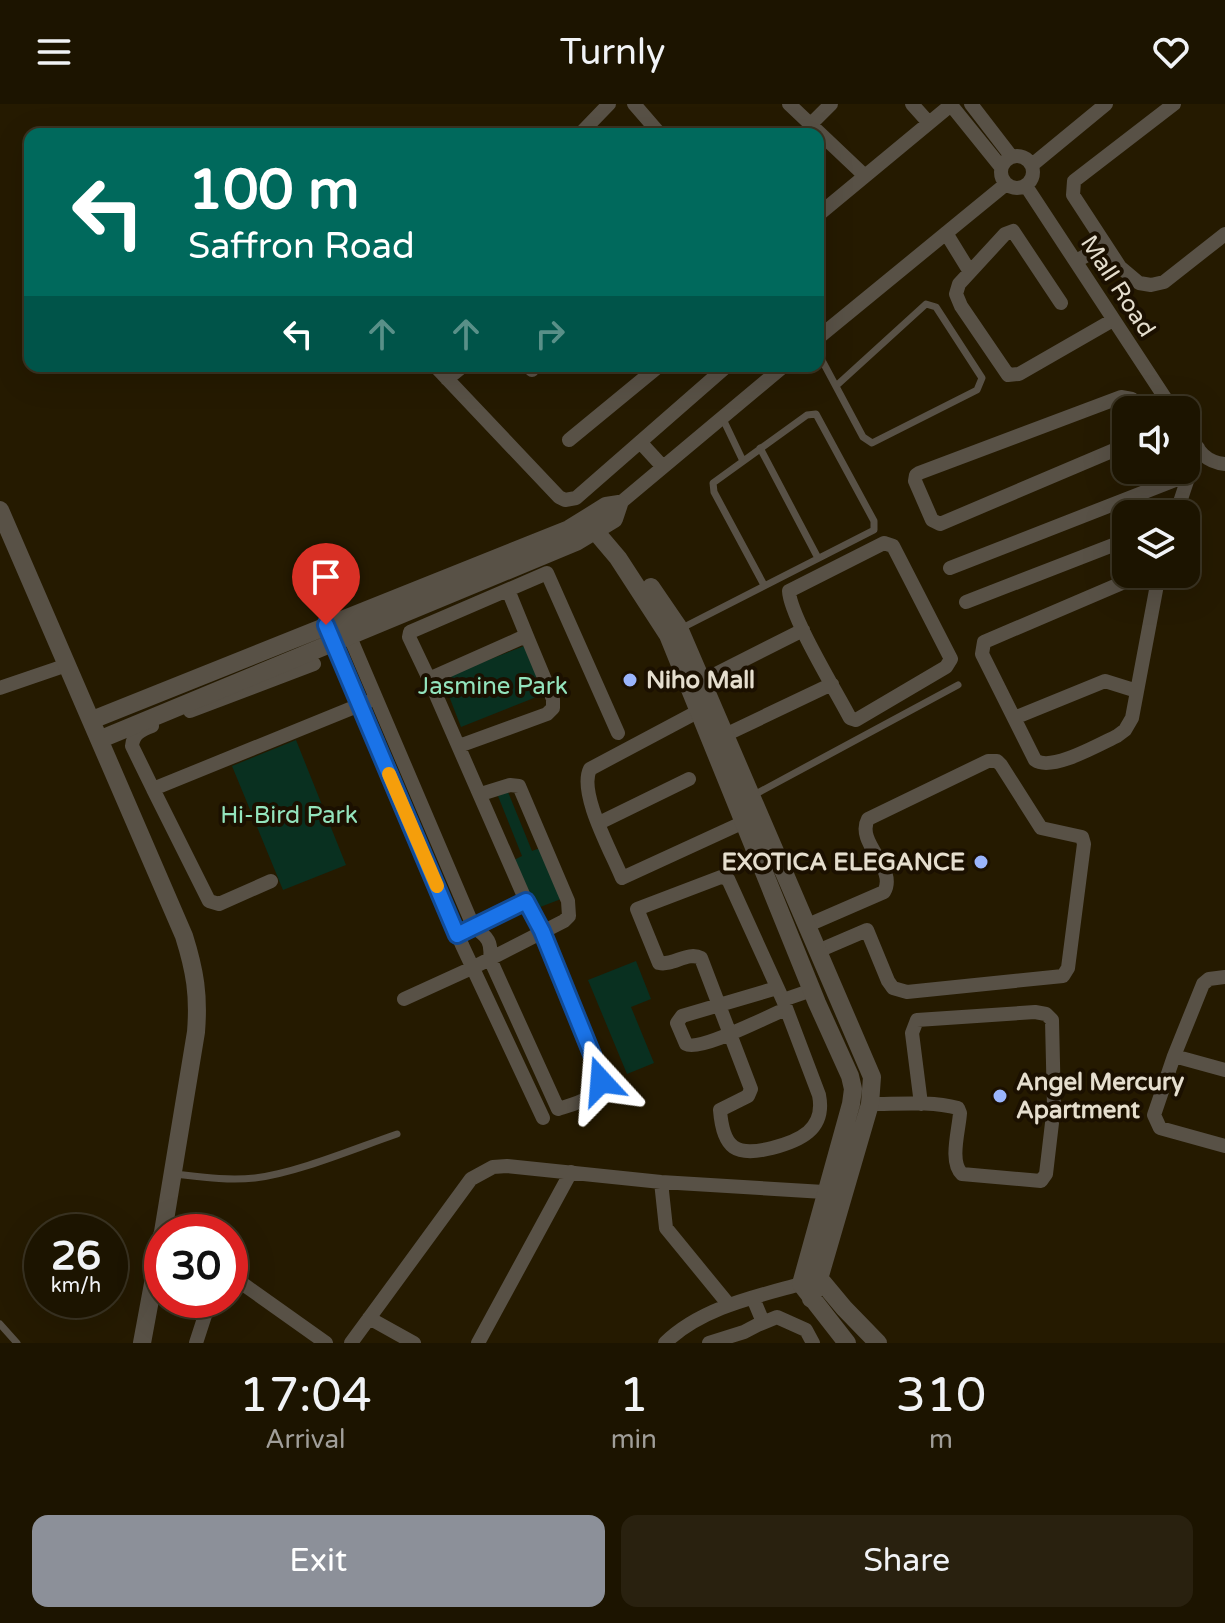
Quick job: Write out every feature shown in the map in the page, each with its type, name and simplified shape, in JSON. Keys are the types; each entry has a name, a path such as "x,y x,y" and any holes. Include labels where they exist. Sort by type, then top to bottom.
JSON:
{"street":[{"path":"587,128 609,104"},
{"path":"634,104 655,128"},
{"path":"789,104 817,128"},
{"path":"812,123 831,104"},
{"path":"912,104 929,123"},
{"path":"824,210 951,104 1006,162"},
{"path":"971,104 1006,162"},
{"path":"1032,165 1106,104"},
{"path":"1174,104 1074,181 1075,202 1104,246 1130,277 1139,283 1151,285 1164,282 1225,234"},
{"path":"824,135 865,176"},
{"path":"1023,156 1032,165 1032,179 1026,186 1015,188 1006,184 1001,176 1006,162 1023,156"},
{"path":"824,333 1006,184"},
{"name":"Mall Road","path":"1026,186 1164,396"},
{"path":"1061,303 1013,231 1005,234 957,289 958,300 1008,375 1019,374 1113,320"},
{"path":"946,233 970,272"},
{"path":"1076,261 1104,246"},
{"path":"441,372 565,500 576,498 720,372"},
{"path":"447,379 456,372"},
{"path":"569,440 652,372"},
{"path":"101,739 576,542 596,523 606,506 619,504 777,372"},
{"path":"1112,400 919,473 915,481 932,520 940,524 1112,451"},
{"path":"641,443 663,467"},
{"path":"1200,452 1213,463 1225,464"},
{"path":"950,568 1165,484"},
{"path":"0,510 101,739 184,936 196,974 196,1032 165,1214"},
{"path":"92,720 569,529 596,523"},
{"path":"596,523 628,553 680,629 725,735 728,760 744,822 850,1076 853,1089 807,1264 806,1291 847,1343"},
{"path":"596,523 668,635 699,711 752,796 868,1066 872,1090 819,1279 806,1291 753,1298 729,1305 691,1323 665,1343"},
{"path":"884,543 893,546 950,654 950,664 856,720 850,718 803,630 788,595 792,588 884,543"},
{"path":"966,602 1112,545"},
{"path":"342,641 375,699 474,928 489,940 492,948 490,959 558,1109 595,1094 601,1081 600,1074 542,931 409,637 410,632 547,573 618,733"},
{"path":"1112,587 984,642 982,654 1035,760 1040,764 1053,764 1125,730 1132,718 1156,588"},
{"path":"459,746 547,714 553,708 553,699 508,590"},
{"path":"334,621 360,705 457,935 543,1118"},
{"path":"702,681 803,630"},
{"path":"429,679 521,638 528,639"},
{"path":"271,881 219,904 209,901 132,746 133,739 138,733 314,664"},
{"path":"0,688 67,665"},
{"path":"1014,718 1105,681 1137,691"},
{"path":"725,735 832,684"},
{"path":"153,789 375,699"},
{"path":"699,711 590,769 587,791 599,823 622,878 744,822"},
{"path":"794,944 813,937 884,892 887,878 865,832 868,819 988,761 997,761 1001,765 1041,828 1078,835 1083,840 1068,968 1063,976 900,991 888,981 867,930 813,937"},
{"path":"391,778 407,771"},
{"path":"599,823 689,779"},
{"path":"404,999 490,959 569,916 570,907 521,790 515,784 481,794"},
{"path":"721,877 728,879 782,999 821,1102 813,1128 798,1142 751,1154 732,1146 726,1138 720,1110 748,1096 751,1089 719,1006 698,955 665,965 659,963 636,912 638,908 721,877"},
{"path":"457,935 526,901"},
{"path":"1225,977 1209,979 1203,984 1154,1115 1160,1128 1225,1146"},
{"path":"782,999 721,1039 690,1047 677,1023 682,1016 719,1006 782,999 812,990"},
{"path":"870,1104 958,1108 956,1160 957,1169 962,1174 1041,1181 1046,1174 1054,1106 1052,1020 1046,1014 1035,1012 917,1020 912,1033 921,1104"},
{"path":"1174,1056 1225,1070"},
{"path":"351,1343 471,1179 493,1167 824,1192"},
{"path":"478,1343 571,1172"},
{"path":"661,1182 666,1228 729,1305"},
{"path":"807,1264 871,1341"},
{"path":"248,1288 326,1343"},
{"path":"753,1298 763,1322 760,1324"},
{"path":"709,1343 777,1317 806,1330 813,1343"},
{"path":"142,1343 147,1318"},
{"path":"196,1343 204,1318"},
{"path":"369,1318 414,1343"}],"lane":[{"path":"824,364 863,437 872,443 977,390 982,378 936,307 926,304 836,386"},
{"path":"680,629 871,533 875,526 820,416 811,413 716,480 713,487 764,585"},
{"path":"722,417 743,461"},
{"path":"760,448 818,558"},
{"path":"752,796 958,685"},
{"path":"172,1174 239,1179 259,1177 397,1134"},
{"path":"0,1324 17,1343"}],"green space":[{"name":"Jasmine Park","path":"524,646 544,694 461,727 442,678"},
{"name":"Hi-Bird Park","path":"296,740 346,865 283,890 232,766"},
{"path":"508,792 532,851 540,848 561,899 535,909 514,860 522,856 498,796"},
{"path":"636,961 651,999 631,1007 654,1063 627,1074 588,980"}],"slow traffic":[{"path":"389,774 437,886"}],"place":[{"name":"Niho Mall","path":"630,680"},
{"name":"EXOTICA ELEGANCE","path":"981,862"},
{"name":"Angel Mercury Apartment","path":"1000,1096"}],"route":[{"path":"326,625 457,935 526,901 542,931 601,1081"}]}
